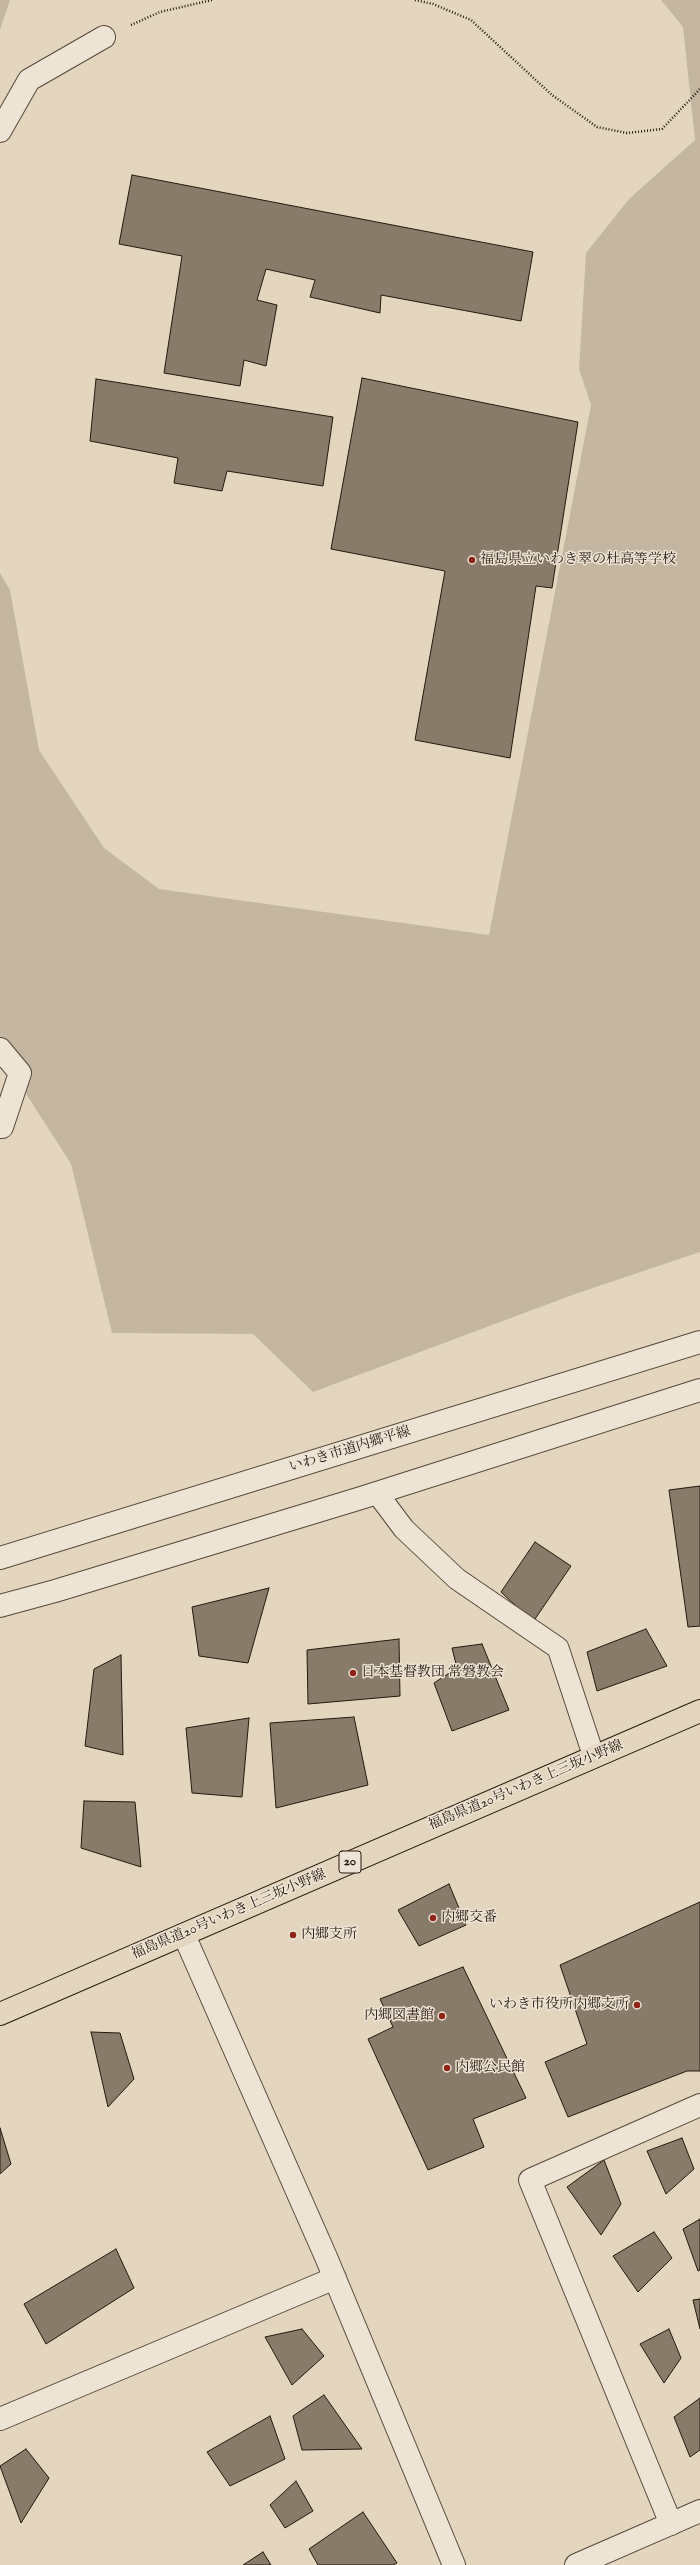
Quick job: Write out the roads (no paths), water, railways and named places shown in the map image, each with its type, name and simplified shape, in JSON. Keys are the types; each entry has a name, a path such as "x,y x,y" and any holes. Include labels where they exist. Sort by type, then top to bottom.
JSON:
{"main road":[{"name":"福島県道20号いわき上三坂小野線","path":"0,2014 700,1711"}],"street":[{"path":"0,131 29,80 104,38"},
{"path":"0,1049 20,1074 2,1127 0,1127"},
{"name":"いわき市道内郷平線","path":"0,1558 700,1342"},
{"path":"0,1606 55,1591 377,1492 700,1390"},
{"path":"184,1935 335,2278 454,2565"},
{"path":"671,2524 530,2180 700,2105"},
{"path":"0,2419 335,2278"},
{"path":"576,2565 700,2511"}],"lane":[{"path":"377,1492 404,1529 457,1579 558,1648 594,1757"}],"place":[{"name":"福島県立いわき翠の杜高等学校","path":"472,560"},
{"name":"日本基督教団 常磐教会","path":"353,1673"},
{"name":"内郷交番","path":"433,1918"},
{"name":"内郷支所","path":"293,1935"},
{"name":"いわき市役所内郷支所","path":"637,2005"},
{"name":"内郷図書館","path":"442,2016"},
{"name":"内郷公民館","path":"447,2068"}]}
